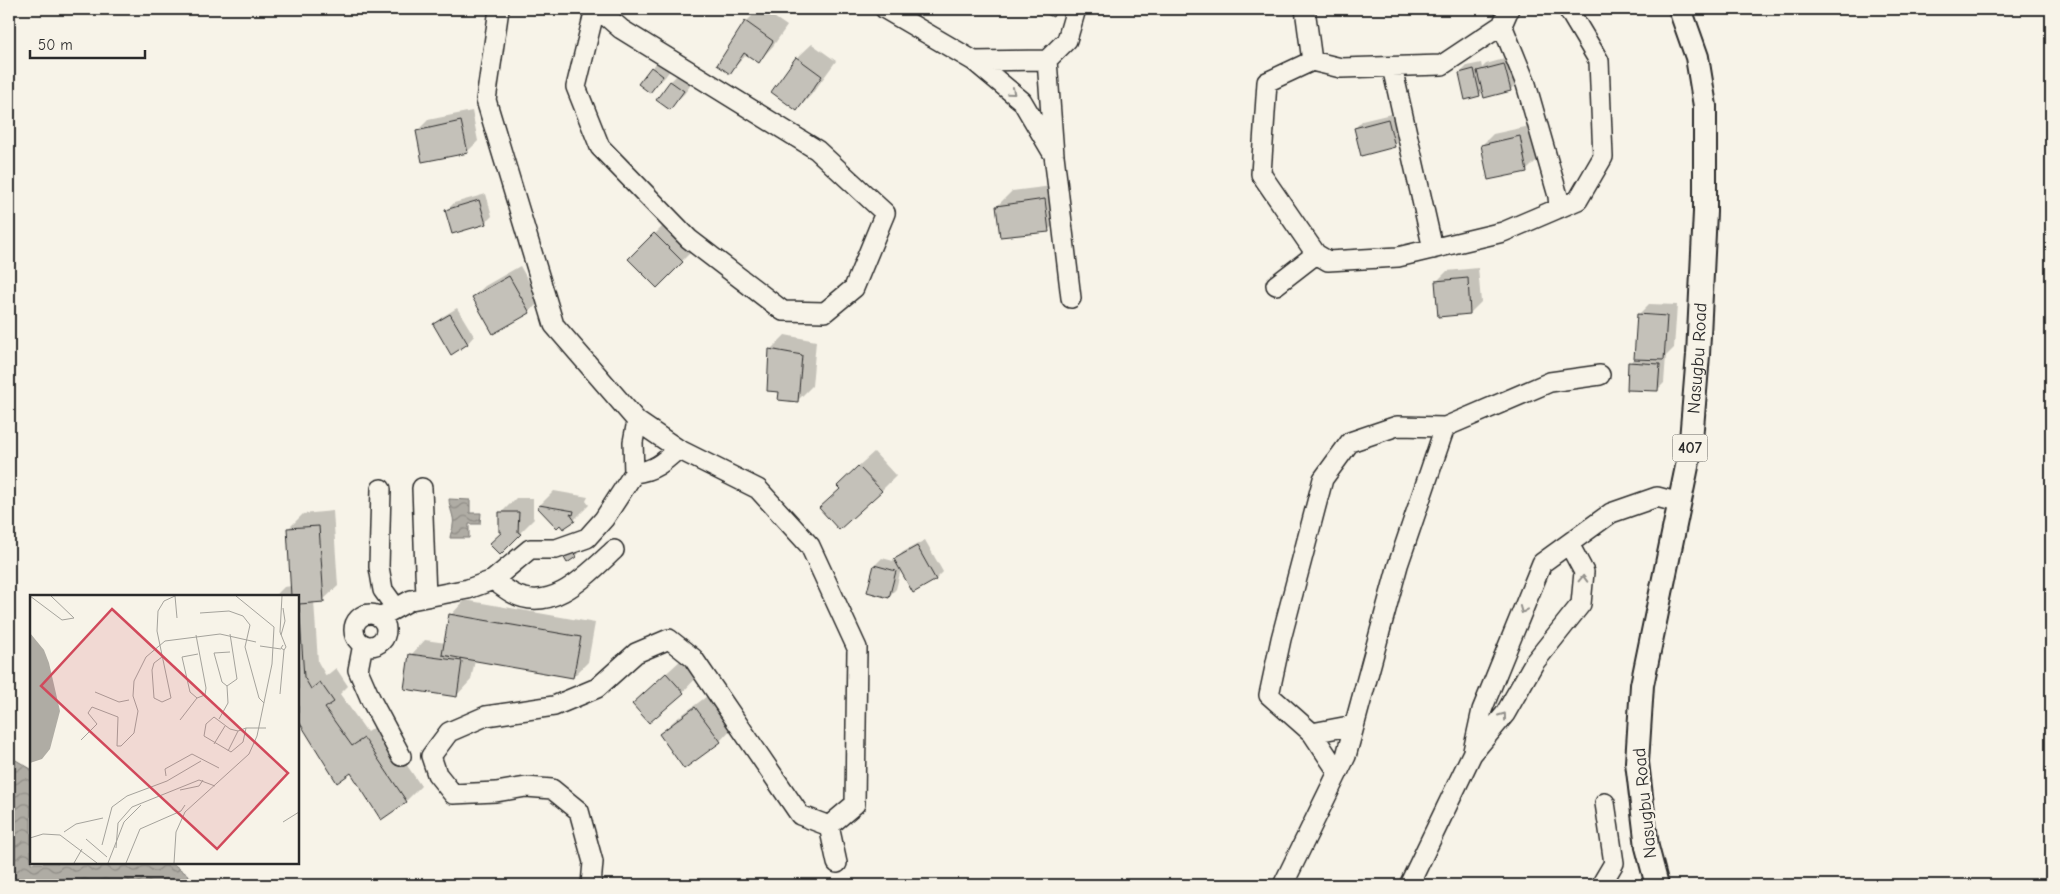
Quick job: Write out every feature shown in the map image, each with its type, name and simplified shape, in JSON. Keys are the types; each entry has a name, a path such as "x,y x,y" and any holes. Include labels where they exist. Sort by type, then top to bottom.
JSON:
{"main road":[{"name":"Nasugbu Road","path":"1657,885 1647,847 1637,762 1642,685 1690,452 1698,355 1705,212 1705,106 1697,57 1680,9"}],"street":[{"path":"499,9 486,100 554,325 637,421 678,449 758,489 810,546 857,648 855,804 829,826"},
{"path":"597,9 621,29 817,150 884,214 854,288 825,312 783,311 689,239 600,147 576,87 597,9"},
{"path":"885,9 974,61 1022,100 1054,155"},
{"path":"974,61 1047,60 1067,40 1076,9"},
{"path":"1305,9 1312,61"},
{"path":"1559,208 1558,196 1505,17 1442,65 1341,68 1312,61 1267,82 1260,174 1316,254 1328,261 1398,257 1503,232 1578,200 1603,157 1599,61 1568,9"},
{"path":"1047,60 1054,155 1072,298"},
{"path":"1392,67 1433,249"},
{"path":"1276,285 1316,254"},
{"path":"1338,772 1312,733 1269,696 1281,639 1323,479 1350,442 1397,426 1445,427 1550,382 1600,375"},
{"path":"401,756 371,700 358,670 363,644 376,645 385,637 385,624 380,617 411,600 468,589 493,580 530,549 556,550 587,538 604,519 634,473 633,442 637,421"},
{"path":"1283,885 1346,756 1398,565 1445,427"},
{"path":"634,473 658,467 678,449"},
{"path":"422,488 426,597"},
{"path":"380,489 379,567 383,590 396,608"},
{"path":"1409,885 1472,754 1482,710 1542,563 1611,513 1657,496 1680,503"},
{"path":"1472,754 1505,714 1534,663 1581,604 1584,572 1569,544"},
{"path":"493,580 513,594 533,599 555,596 583,580 614,550"},
{"path":"591,885 593,862 579,811 552,789 526,787 496,792 453,794 437,774 431,756 449,732 456,728 486,716 554,706 597,688 636,653 669,639 693,658 800,815 829,826"},
{"path":"1506,653 1534,663"},
{"path":"1312,733 1354,725"},
{"path":"1601,885 1614,863 1605,803"},
{"path":"829,826 837,862"}],"water":[{"path":"449,499 470,500 470,513 481,513 480,524 469,524 469,538 450,538 453,528 453,516"},
{"path":"9,756 30,768 30,864 173,864 201,885 9,885"}],"building":[{"path":"1036,9 1057,9 1053,17"},
{"path":"745,21 773,41 759,63 744,53 730,74 717,65"},
{"path":"796,57 822,76 797,111 771,92"},
{"path":"1504,64 1511,91 1484,98 1477,71"},
{"path":"651,67 663,76 650,93 638,84"},
{"path":"1474,69 1480,96 1465,100 1459,73"},
{"path":"670,81 684,91 670,110 656,100"},
{"path":"1388,119 1395,147 1361,156 1354,128"},
{"path":"461,121 468,153 422,162 416,131"},
{"path":"1520,136 1527,172 1488,180 1481,145"},
{"path":"1045,199 1049,232 1000,237 996,206"},
{"path":"479,200 486,224 452,234 445,210"},
{"path":"654,233 683,262 657,288 628,259"},
{"path":"509,276 530,313 493,334 472,297"},
{"path":"1468,278 1470,314 1438,317 1435,281"},
{"path":"450,314 468,344 451,355 433,324"},
{"path":"1637,314 1667,316 1664,360 1634,359"},
{"path":"769,349 802,355 798,402 778,400 779,392 767,391"},
{"path":"1628,362 1660,364 1658,391 1627,390"},
{"path":"858,466 882,491 839,530 819,508 840,489 837,486"},
{"path":"539,505 574,511 573,515 570,514 575,521 563,529 560,525 557,528 538,508"},
{"path":"499,512 519,512 518,532 521,534 500,555 489,544 502,532 499,532"},
{"path":"319,526 324,602 299,604 299,595 291,595 287,528"},
{"path":"917,546 936,580 913,593 894,559"},
{"path":"572,550 576,557 567,563 563,556"},
{"path":"874,565 896,571 889,598 867,592"},
{"path":"299,604 304,677 311,689 320,682 334,702 325,708 352,746 364,738 407,802 381,820 351,773 337,783 299,722"},
{"path":"449,614 581,637 573,678 442,655"},
{"path":"409,654 462,661 457,697 404,689"},
{"path":"666,673 684,693 649,723 632,704"},
{"path":"695,707 721,742 684,769 659,734"}]}
